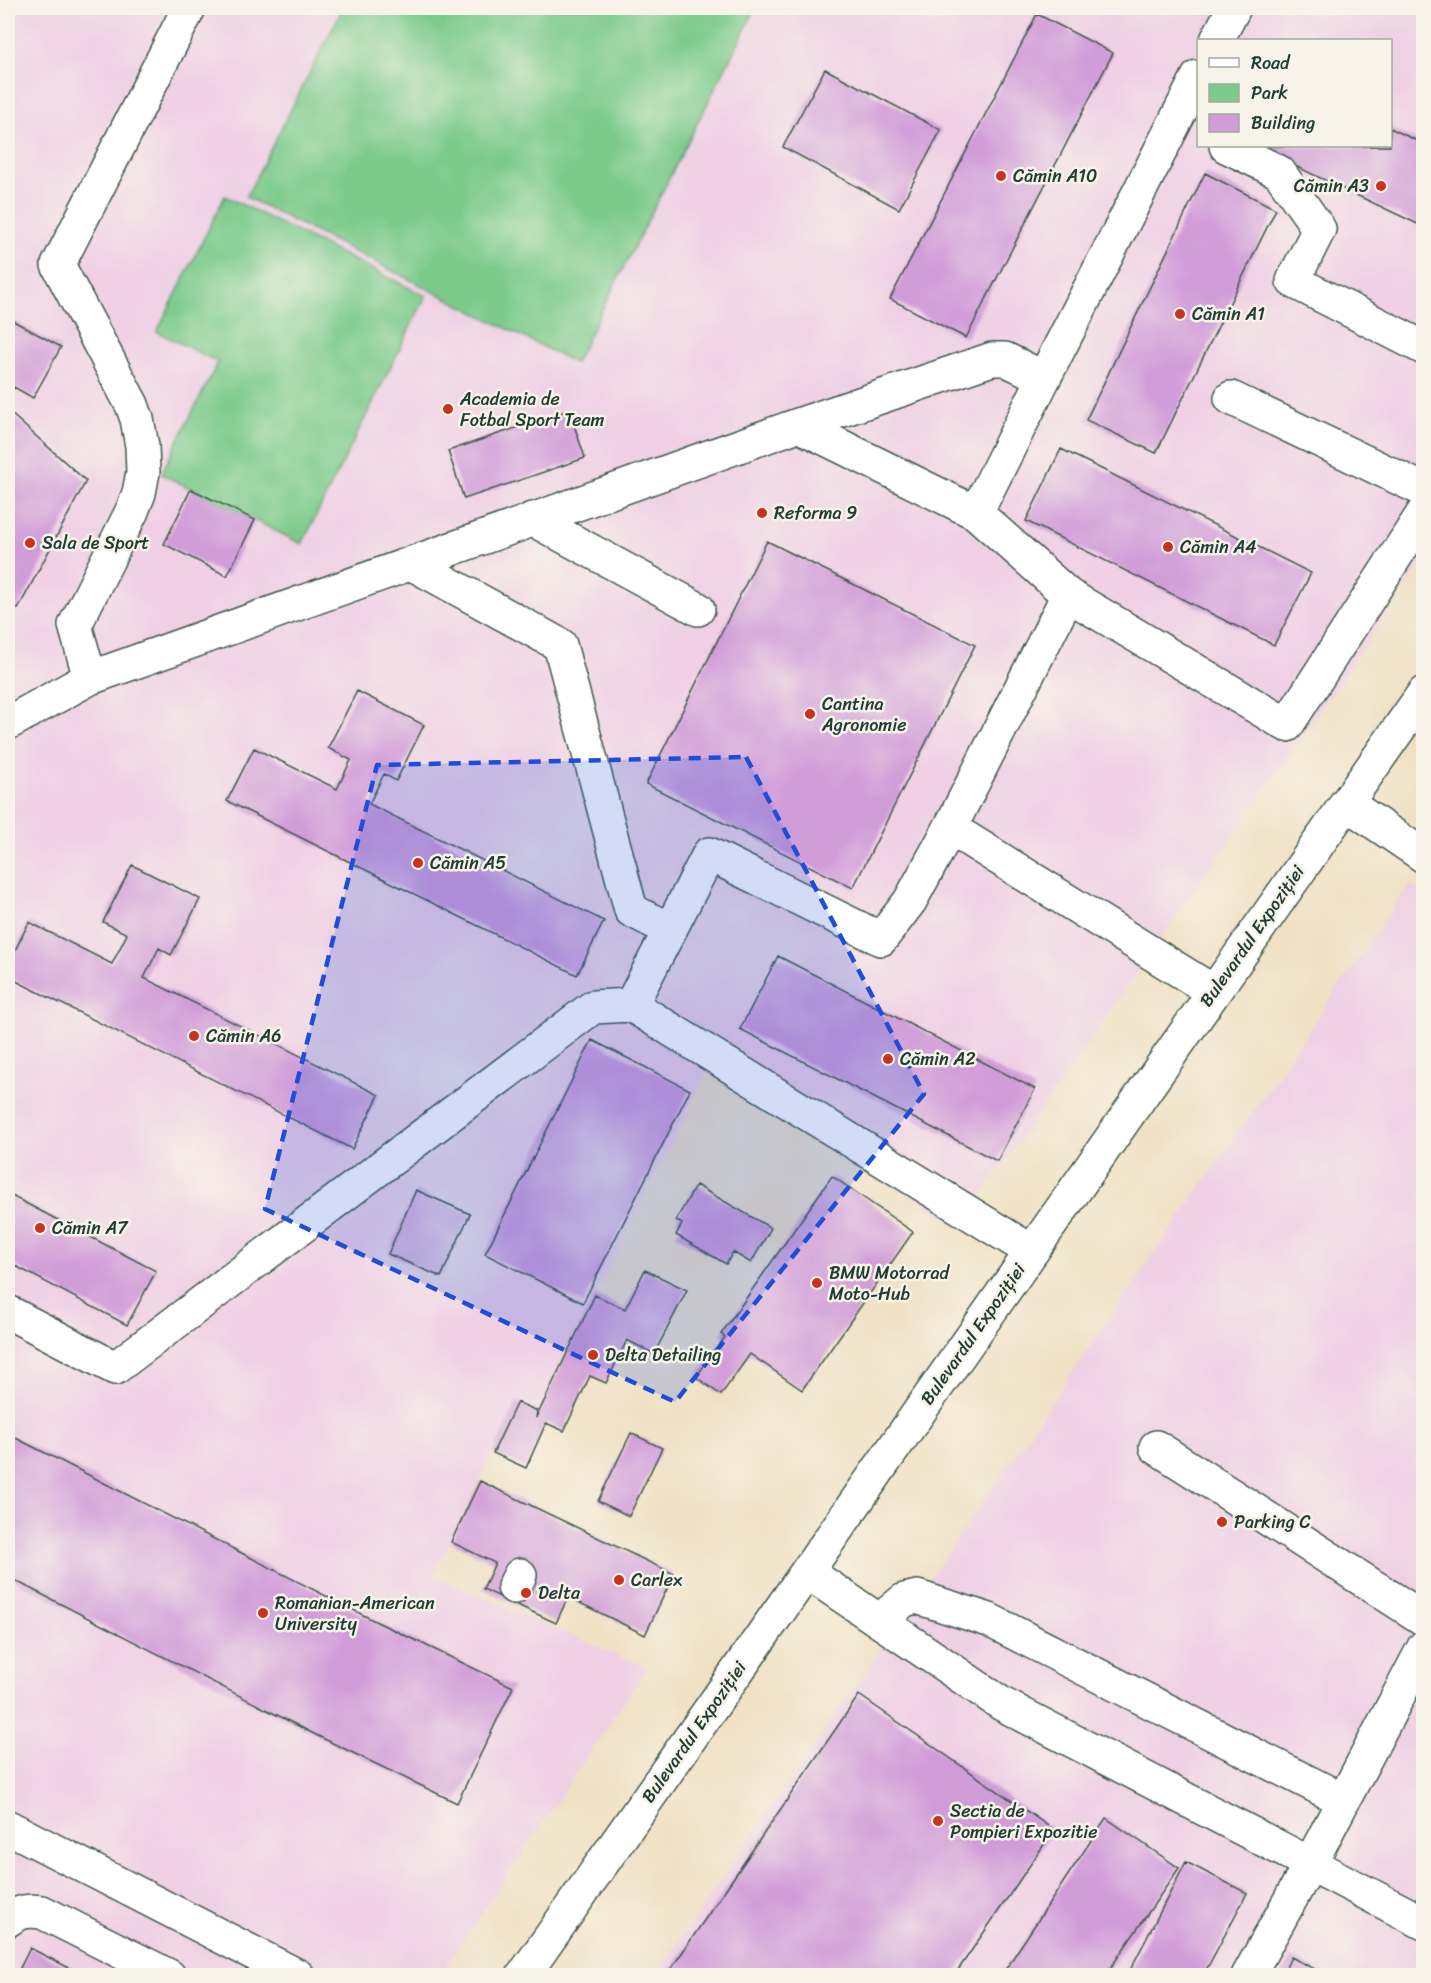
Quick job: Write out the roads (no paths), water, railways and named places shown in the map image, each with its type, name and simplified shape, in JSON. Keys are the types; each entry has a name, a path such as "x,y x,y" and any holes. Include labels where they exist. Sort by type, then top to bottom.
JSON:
{"street":[{"path":"90,678 75,625 139,493 143,472 142,446 132,405 58,265 189,8"},
{"path":"1218,39 1234,8"},
{"path":"976,513 1044,378 1187,126 1197,81"},
{"path":"1228,147 1279,172 1319,229 1293,281 1424,348"},
{"path":"8,723 90,678 798,424 992,359 1005,359 1044,378"},
{"path":"1231,398 1424,490"},
{"path":"798,424 976,513 1068,596 1287,725 1424,512"},
{"path":"532,519 698,609"},
{"path":"411,563 560,645 630,910 670,930"},
{"path":"631,1005 709,854 880,939 910,901 950,828 1068,596"},
{"name":"Bulevardul Expoziției","path":"523,1976 1424,693"},
{"path":"1346,803 1424,856"},
{"path":"950,828 1214,992"},
{"path":"8,1312 115,1368 593,1007 631,1005 1031,1251"},
{"path":"1156,1447 1424,1619"},
{"path":"807,1572 1002,1704 1424,1923"},
{"path":"879,1621 904,1600 917,1597 989,1620 1343,1800"},
{"path":"1248,1976 1310,1864 1424,1647"},
{"path":"8,1827 298,1976"},
{"path":"8,1920 16,1914 30,1911 42,1912 169,1976"}],"place":[{"name":"Cămin A10","path":"1001,176"},
{"name":"Cămin A3","path":"1381,186"},
{"name":"Cămin A1","path":"1180,314"},
{"name":"Academia de Fotbal Sport Team","path":"448,409"},
{"name":"Reforma 9","path":"762,513"},
{"name":"Sala de Sport","path":"30,543"},
{"name":"Cămin A4","path":"1168,547"},
{"name":"Cantina Agronomie","path":"810,714"},
{"name":"Cămin A5","path":"418,863"},
{"name":"Cămin A6","path":"194,1036"},
{"name":"Cămin A2","path":"888,1059"},
{"name":"Cămin A7","path":"40,1228"},
{"name":"BMW Motorrad Moto-Hub","path":"817,1283"},
{"name":"Delta Detailing","path":"593,1355"},
{"name":"Parking C","path":"1222,1522"},
{"name":"Carlex","path":"619,1580"},
{"name":"Delta","path":"526,1593"},
{"name":"Romanian-American University","path":"263,1613"},
{"name":"Sectia de Pompieri Expozitie","path":"938,1821"}]}
